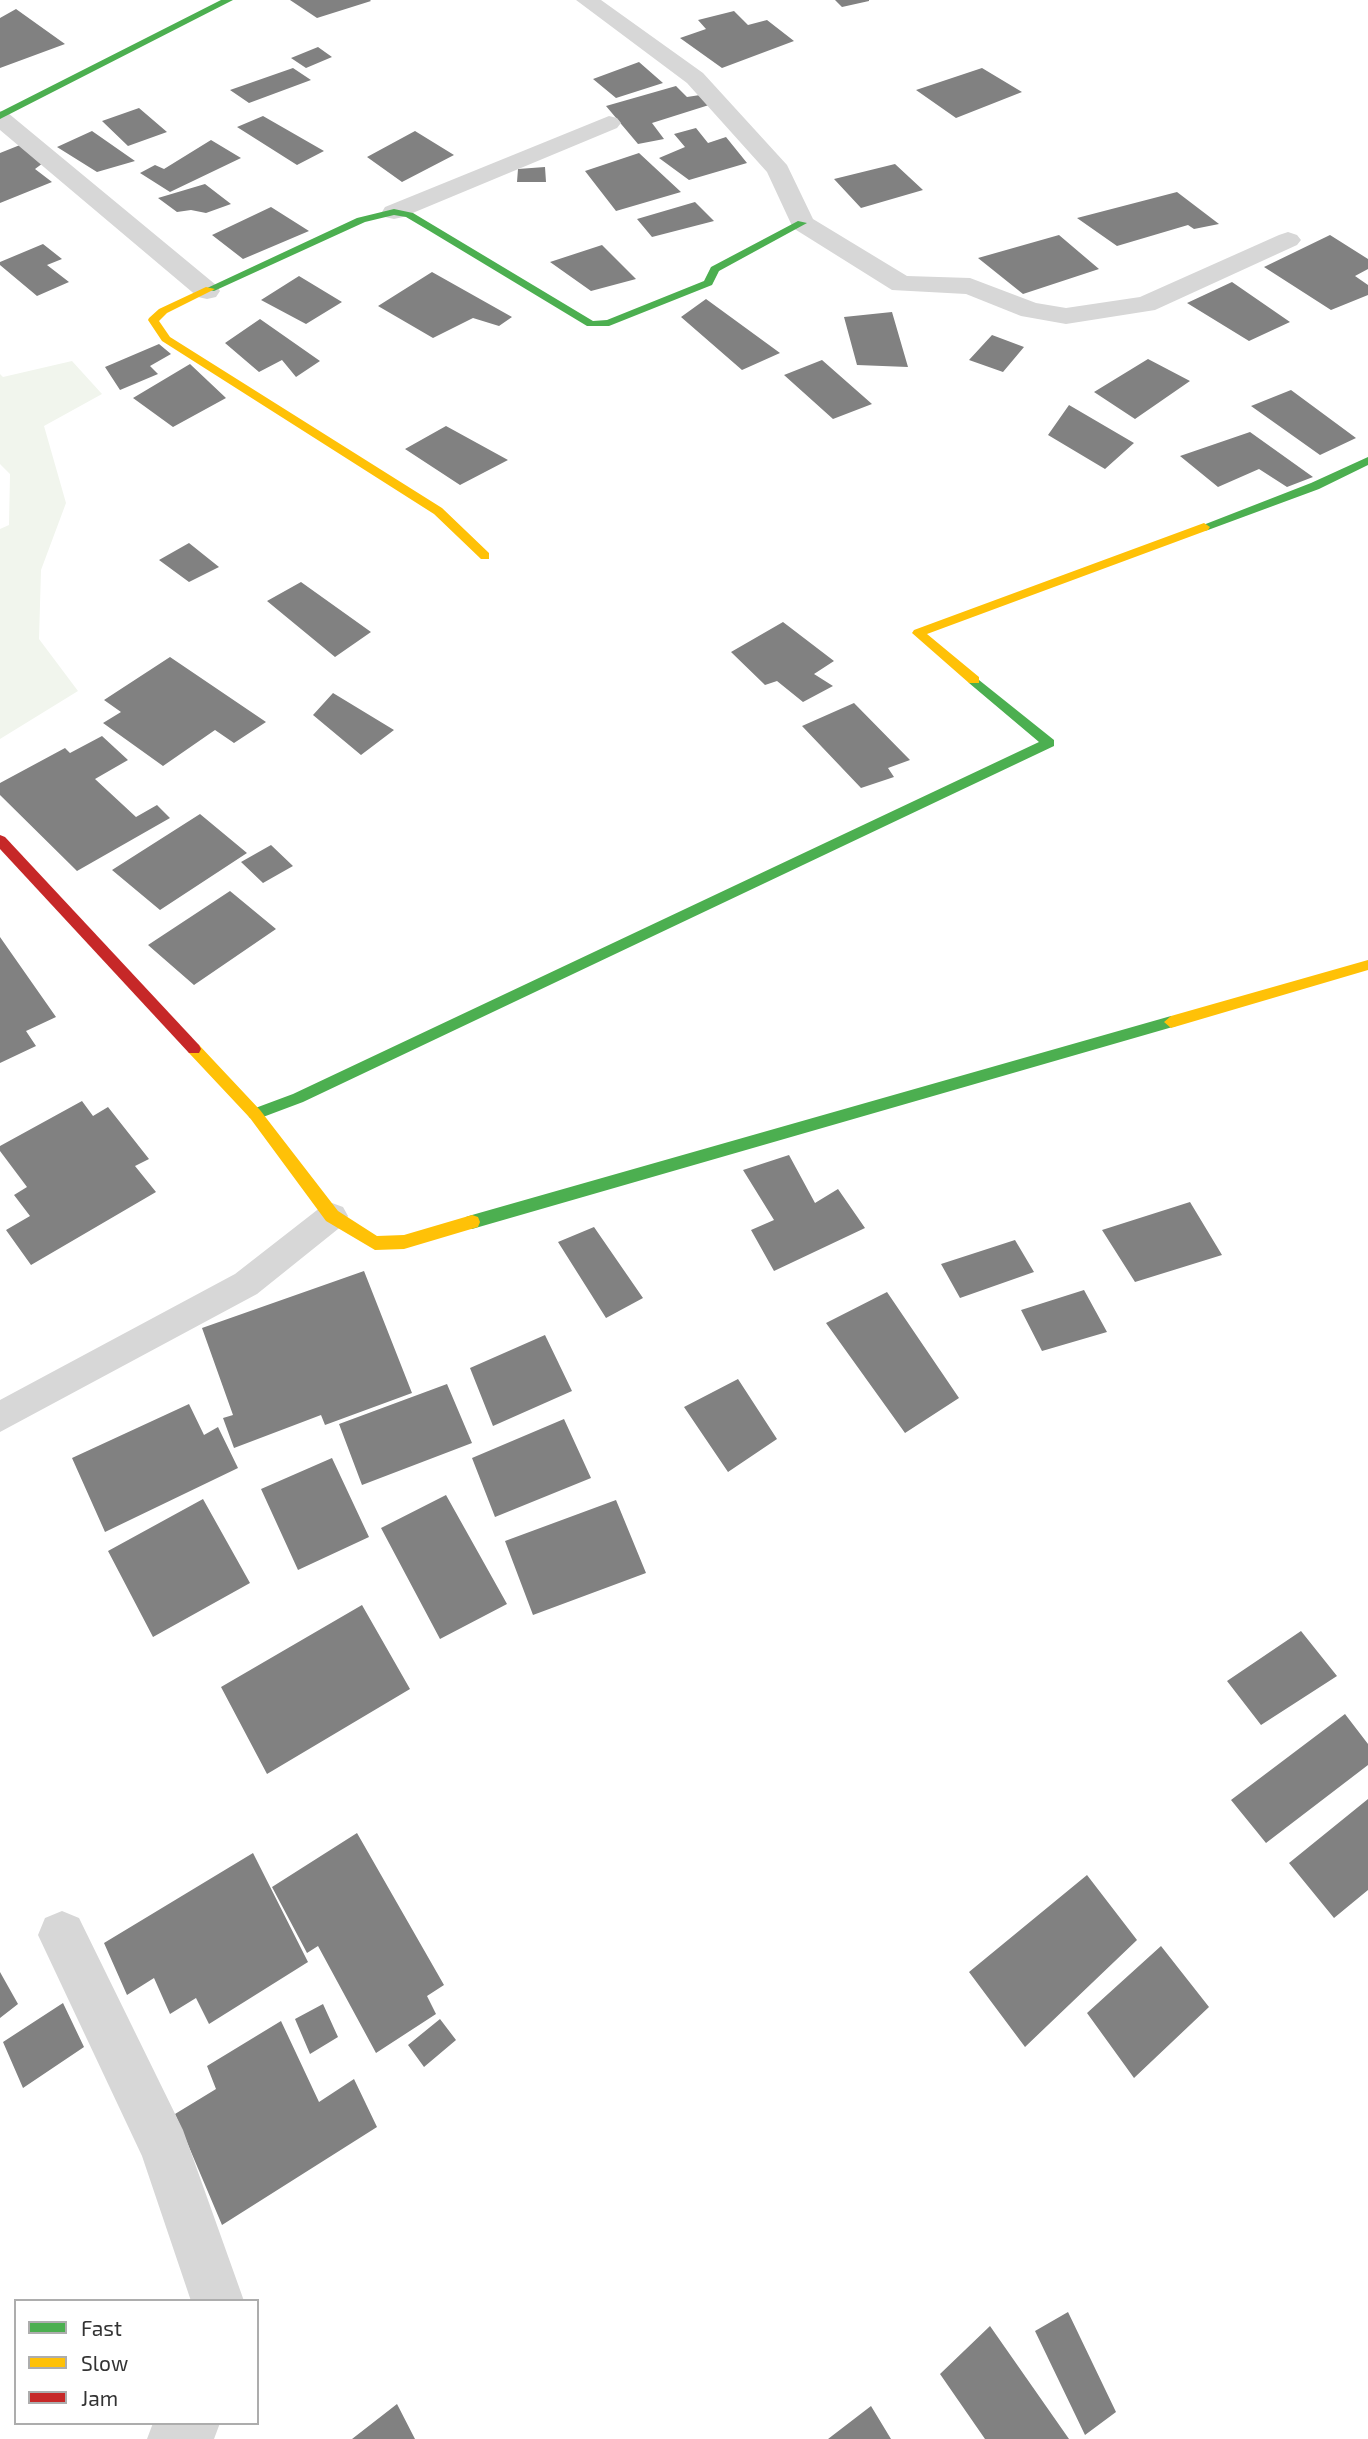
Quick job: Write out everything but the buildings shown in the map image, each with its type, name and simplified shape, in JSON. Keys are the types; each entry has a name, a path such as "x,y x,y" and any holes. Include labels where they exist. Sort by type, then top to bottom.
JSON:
{"street":[{"path":"207,291 0,117 228,0"},
{"path":"587,0 695,78 778,170 802,223 901,284 970,286 1030,310 1066,316 1146,304 1288,240"},
{"path":"485,555 438,511 166,339 153,320 163,312 361,220 394,212 609,123"},
{"path":"394,212 410,215 591,324 609,324 708,283 715,269 802,223"},
{"path":"255,1114 298,1098 1049,743 918,633 1315,486 1368,461"},
{"path":"0,840 255,1114 332,1216 375,1243 404,1242 1368,965"},
{"path":"61,1935 165,2148 217,2299"},
{"path":"174,2439 191,2425"}],"lane":[{"path":"0,1417 246,1284 332,1216"}],"shaded area":[{"path":"72,361 102,394 44,426 66,503 41,570 39,639 78,691 0,739 0,529 9,525 10,474 0,464 0,374 3,377"}],"traffic: fast":[{"path":"0,116 228,0"},
{"path":"210,289 361,220 394,212 409,215 432,228 591,324 609,323 708,283 715,269 802,223"},
{"path":"1204,527 1315,486 1368,461"},
{"path":"255,1114 298,1098 1049,743 974,680"},
{"path":"472,1222 1171,1022"}],"traffic: slow":[{"path":"210,289 163,311 153,320 166,339 438,511 485,556"},
{"path":"974,680 918,633 1204,527"},
{"path":"1171,1022 1368,965"},
{"path":"194,1049 255,1114 332,1216 375,1243 404,1242 472,1222"}],"traffic: jam":[{"path":"0,840 194,1049"}]}
